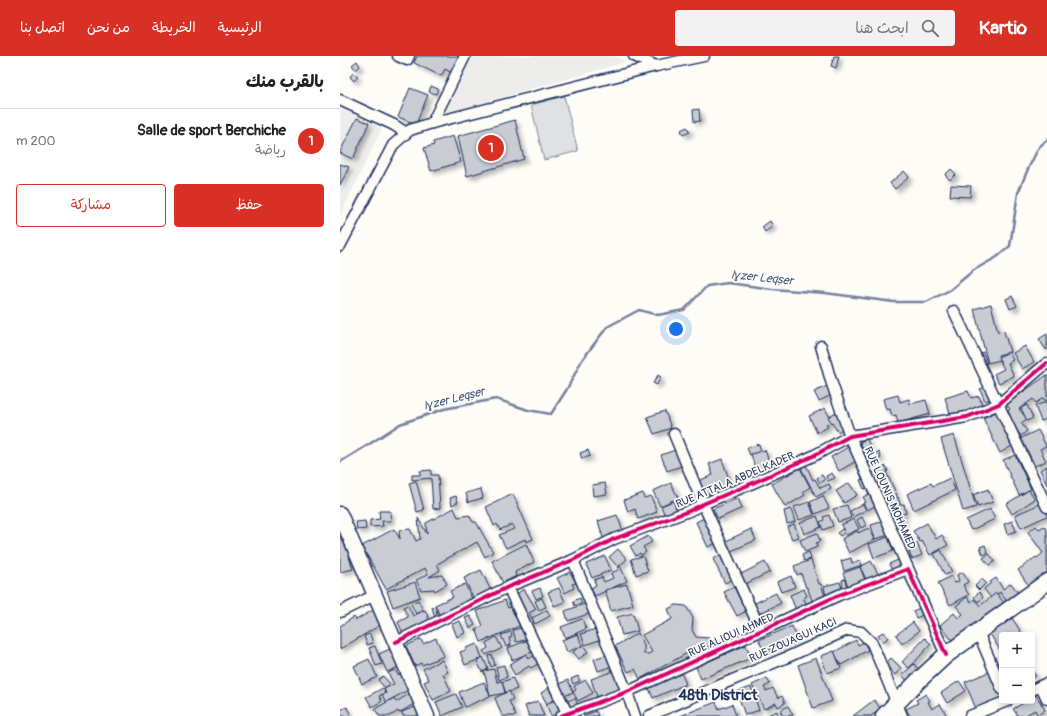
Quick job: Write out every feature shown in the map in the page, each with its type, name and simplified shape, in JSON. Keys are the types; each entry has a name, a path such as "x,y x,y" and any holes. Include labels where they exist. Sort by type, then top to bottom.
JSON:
{"main road":[{"path":"340,514 427,716"},
{"path":"884,716 899,710 919,680 946,655 1047,582"}],"street":[{"path":"398,56 407,60 409,56"},
{"path":"432,123 465,56"},
{"path":"634,56 656,66"},
{"path":"340,246 393,145 410,130 432,123 656,66 704,56"},
{"path":"340,100 394,125 406,133"},
{"path":"954,311 1047,507"},
{"name":"RUE LOUNIS MOHAMED","path":"821,346 829,376 850,436 946,655"},
{"name":"RUE ATTALA ABDELKADER","path":"396,642 508,587 573,560 614,539 689,511 746,486 813,456 850,436 967,417 999,404 1047,363"},
{"path":"674,434 703,504 761,631"},
{"path":"573,560 627,692 635,716"},
{"name":"RUE ALIOUI AHMED","path":"564,715 627,692 839,596 908,569 946,655"},
{"path":"508,587 564,715"},
{"path":"340,612 375,595"},
{"name":"RUE ZOUAGUI KACI","path":"650,716 847,630 862,632 872,643 899,710"},
{"path":"978,632 999,682"},
{"path":"1040,686 1047,699"},
{"path":"970,716 981,714 1001,704"}],"shaded area":[{"path":"469,56 613,56 626,62 441,115"},
{"path":"564,96 578,151 544,160 531,105"},
{"path":"340,108 382,128 340,216"}],"building":[{"path":"417,56 461,56 452,73 445,69 441,76 414,63"},
{"path":"834,56 839,56 836,68 831,66"},
{"path":"357,61 360,66 356,70 352,65"},
{"path":"353,73 358,77 354,81 350,77"},
{"path":"431,86 438,89 436,94 429,92"},
{"path":"410,88 428,95 416,124 398,117"},
{"path":"699,109 700,121 694,122 693,110"},
{"path":"357,118 369,123 353,159 340,152"},
{"path":"515,120 524,159 467,176 458,136"},
{"path":"687,127 690,132 683,135 681,130"},
{"path":"453,136 461,162 431,171 424,148 434,145 433,142"},
{"path":"340,164 349,167 340,185"},
{"path":"951,169 956,174 950,180 945,175"},
{"path":"904,171 909,177 895,189 890,183"},
{"path":"951,185 971,186 970,197 950,196"},
{"path":"770,221 773,226 765,232 762,227"},
{"path":"1012,296 1017,306 1010,309 1006,299"},
{"path":"991,304 998,332 1004,331 1010,352 998,355 1000,360 988,363 974,309"},
{"path":"1047,334 1047,349 1046,350 1039,339"},
{"path":"1025,346 1034,362 1022,369 1013,353"},
{"path":"983,352 987,363 981,365 977,354"},
{"path":"1009,352 1013,360 1008,363 1014,376 999,383 994,374 1004,369 998,357"},
{"path":"658,375 661,377 657,385 653,383"},
{"path":"1047,375 1047,401 1043,398 1036,403 1033,399 1019,409 1027,419 1021,423 1027,431 1021,436 1005,413 1010,409 1006,404"},
{"path":"827,386 831,395 819,401 814,392"},
{"path":"987,386 991,399 985,401 980,389"},
{"path":"968,391 971,398 979,396 983,407 951,417 945,398"},
{"path":"898,395 900,402 909,399 910,404 926,400 930,414 898,423 896,415 892,416 890,409 886,410 883,399"},
{"path":"1046,402 1047,419 1041,421 1035,406"},
{"path":"1027,405 1033,418 1027,421 1021,408"},
{"path":"825,408 832,422 826,425 828,427 817,433 809,416"},
{"path":"665,411 671,428 654,434 647,417"},
{"path":"836,412 842,421 839,423 843,428 838,432 828,417"},
{"path":"996,412 1012,446 1000,453 983,418"},
{"path":"1038,430 1046,446 1040,449 1046,461 1035,466 1021,438"},
{"path":"954,435 976,507 963,511 941,439"},
{"path":"867,439 873,454 879,452 881,458 869,463 860,442"},
{"path":"759,444 761,451 750,455 747,448"},
{"path":"848,447 856,461 839,471 831,457"},
{"path":"678,449 684,465 667,471 661,455"},
{"path":"588,450 590,456 582,459 580,453"},
{"path":"765,450 772,470 754,476 752,469 755,468 751,454"},
{"path":"1015,455 1031,489 1019,495 1003,460"},
{"path":"722,459 731,485 704,495 698,481 713,475 709,464"},
{"path":"806,465 813,480 815,479 820,488 829,484 831,489 816,497 801,468"},
{"path":"886,466 888,471 886,472 897,495 885,501 872,473"},
{"path":"1047,466 1047,485 1040,470"},
{"path":"800,468 810,487 803,492 805,495 785,507 772,484"},
{"path":"431,470 431,475 438,475 440,508 433,509 431,478 412,480 412,475 420,475 420,471"},
{"path":"832,473 835,478 828,481 826,476"},
{"path":"822,475 825,480 820,483 817,478"},
{"path":"866,477 870,487 864,489 860,480"},
{"path":"950,478 955,490 914,510 907,494 931,483 933,486"},
{"path":"416,481 424,510 417,512 409,483"},
{"path":"605,483 607,494 593,496 592,485"},
{"path":"671,483 678,498 660,506 653,491"},
{"path":"849,483 857,495 844,503 836,491"},
{"path":"481,489 483,498 468,502 466,493"},
{"path":"988,489 993,502 978,507 973,495"},
{"path":"1029,490 1035,499 1012,514 1006,504"},
{"path":"643,493 644,498 651,496 657,512 638,519 635,509 628,512 624,500"},
{"path":"871,493 877,505 867,510 863,503 866,502 863,497"},
{"path":"513,494 533,539 526,542 525,539 506,548 499,535 514,529 512,524 500,530 497,524 494,526 486,507"},
{"path":"456,496 458,502 452,505 450,498"},
{"path":"823,496 829,508 815,514 810,502"},
{"path":"898,497 900,505 904,504 906,513 902,514 904,523 896,524 890,499"},
{"path":"738,498 742,508 718,519 713,509"},
{"path":"673,501 677,511 665,516 661,506"},
{"path":"809,502 814,515 799,520 794,507"},
{"path":"863,504 866,510 853,517 850,511"},
{"path":"1040,504 1042,510 1046,508 1047,516 1021,528 1015,515"},
{"path":"847,505 851,518 838,522 833,509"},
{"path":"454,508 458,517 469,515 473,522 476,522 493,552 485,557 477,542 437,564 440,570 429,577 442,575 447,584 435,591 434,589 421,590 416,580 428,574 425,568 386,589 362,546 394,529 400,539 399,530 410,529 416,541 420,539 418,518 427,534 426,523"},
{"path":"791,509 795,522 787,524 784,511"},
{"path":"990,509 995,519 971,530 966,520"},
{"path":"379,511 390,511 391,521 382,521 383,526 370,527 370,520 380,519"},
{"path":"617,515 624,534 604,541 598,521"},
{"path":"829,515 833,526 823,530 820,522 824,520 823,517"},
{"path":"817,516 821,527 804,534 800,523"},
{"path":"706,517 718,542 708,547 696,522"},
{"path":"862,517 866,525 861,528 857,520"},
{"path":"854,519 859,529 846,535 841,525"},
{"path":"365,521 366,529 357,530 356,522"},
{"path":"884,521 889,535 875,539 871,525"},
{"path":"1012,521 1016,531 1007,534 1004,524"},
{"path":"927,523 936,539 942,535 948,545 930,555 922,541 920,542 913,531"},
{"path":"794,524 799,537 792,539 787,527"},
{"path":"1036,526 1039,529 1044,526 1047,530 1047,573 1029,586 1018,570 1043,553 1028,532"},
{"path":"869,528 875,539 849,553 842,539 857,531 858,533"},
{"path":"751,529 756,540 731,551 726,541"},
{"path":"842,529 845,532 840,536 837,533"},
{"path":"817,533 820,541 816,543 817,547 805,552 800,540"},
{"path":"347,535 353,556 349,557 353,569 340,572 340,537"},
{"path":"648,536 652,542 643,547 646,552 641,555 640,553 636,556 630,546"},
{"path":"888,537 893,551 874,558 869,544"},
{"path":"917,543 922,555 912,559 909,552 915,550 914,544"},
{"path":"526,544 534,562 515,572 516,576 503,583 492,561"},
{"path":"985,545 988,553 983,555 980,547"},
{"path":"618,549 627,559 618,567 609,557"},
{"path":"941,550 952,572 945,575 934,554"},
{"path":"809,552 811,559 804,561 802,555"},
{"path":"723,554 735,578 725,583 713,559"},
{"path":"989,554 995,561 989,565 983,558"},
{"path":"605,556 611,570 592,578 586,564"},
{"path":"643,556 648,571 636,575 631,559"},
{"path":"851,558 852,563 860,560 862,565 844,571 841,561"},
{"path":"811,560 826,599 813,603 801,573 797,575 794,566"},
{"path":"898,560 901,566 892,570 889,564"},
{"path":"871,561 878,574 866,579 860,567"},
{"path":"765,562 770,572 745,584 741,574"},
{"path":"620,566 627,581 595,596 591,588 596,585 594,580 602,577 604,582 613,578 611,573 618,570"},
{"path":"860,567 865,580 848,586 843,573"},
{"path":"481,570 491,591 474,599 464,578"},
{"path":"570,572 576,583 572,584 574,588 565,593 557,578"},
{"path":"963,572 968,582 963,585 969,595 950,605 938,583 951,576 955,583 959,581 957,575"},
{"path":"791,576 795,587 781,592 777,582"},
{"path":"996,578 1003,589 1011,583 1018,593 1007,602 1000,592 991,598 984,589"},
{"path":"845,579 847,589 843,589 842,580"},
{"path":"982,579 986,583 979,590 975,586"},
{"path":"415,582 420,597 393,607 387,591"},
{"path":"840,582 843,592 826,597 824,586"},
{"path":"465,584 473,601 440,616 435,605 453,597 450,591"},
{"path":"627,584 633,605 611,611 605,590"},
{"path":"734,587 746,611 737,616 724,592"},
{"path":"540,588 543,596 536,599 532,591"},
{"path":"559,588 565,602 554,606 548,592"},
{"path":"524,589 536,609 529,613 534,622 530,624 513,596"},
{"path":"804,589 807,596 803,598 807,605 796,610 790,595"},
{"path":"979,592 983,597 978,602 974,597"},
{"path":"776,593 781,603 756,615 751,605"},
{"path":"996,593 1004,603 955,644 940,625 954,613 958,618 963,614 956,606 967,597 971,602 974,599 980,606"},
{"path":"542,598 546,607 539,610 535,601"},
{"path":"580,598 582,603 575,606 573,601"},
{"path":"418,600 423,610 416,614 411,604"},
{"path":"505,600 508,608 516,605 524,624 481,642 476,629 483,626 477,611"},
{"path":"587,603 591,613 568,621 565,611"},
{"path":"408,605 413,616 425,610 430,621 403,634 398,622 408,617 403,607"},
{"path":"676,605 686,606 693,618 692,630 696,637 709,638 712,644 695,653 692,646 691,651 640,679 635,669 628,672 615,646 638,633 644,646 644,654 652,652 642,635 672,619 668,609"},
{"path":"435,606 438,617 435,618 432,607"},
{"path":"920,608 923,615 916,618 913,611"},
{"path":"373,610 382,624 340,649 340,626 354,617 356,620"},
{"path":"547,610 550,616 535,624 532,618"},
{"path":"633,613 638,631 622,635 617,617"},
{"path":"470,616 475,625 470,628 465,618"},
{"path":"1012,618 1021,632 999,632 999,648 990,634"},
{"path":"582,619 586,629 565,638 561,627"},
{"path":"460,621 465,633 457,637 452,624"},
{"path":"913,622 919,631 902,644 896,635"},
{"path":"792,626 797,638 764,652 759,640"},
{"path":"526,627 529,639 516,642 513,630"},
{"path":"596,629 599,640 585,645 581,634"},
{"path":"511,632 512,636 509,638 511,645 506,647 501,635"},
{"path":"883,632 888,638 883,642 878,635"},
{"path":"370,634 373,643 367,645 364,636"},
{"path":"578,634 582,646 567,652 562,640"},
{"path":"496,637 502,648 486,655 483,651 488,648 486,643"},
{"path":"436,638 444,656 422,665 421,663 415,666 406,646 421,639 423,644"},
{"path":"925,638 931,644 909,668 902,662"},
{"path":"528,640 532,652 512,660 508,648"},
{"path":"856,640 858,645 864,642 868,650 841,665 834,652"},
{"path":"477,644 482,658 465,665 460,652"},
{"path":"583,645 588,652 579,659 573,652"},
{"path":"746,645 751,658 701,679 696,667"},
{"path":"375,646 382,664 376,666 369,648"},
{"path":"394,647 403,665 387,672 379,654"},
{"path":"834,651 841,668 827,673 821,656"},
{"path":"526,654 529,659 536,654 541,662 531,668 529,666 515,675 509,665"},
{"path":"608,654 612,666 598,671 594,659"},
{"path":"492,655 495,665 491,667 488,656"},
{"path":"483,657 488,669 482,672 477,661"},
{"path":"816,658 832,701 813,708 798,665"},
{"path":"891,658 901,668 895,675 885,664"},
{"path":"369,659 377,677 362,684 354,666"},
{"path":"442,660 448,672 443,674 451,691 433,700 424,682 429,680 423,669"},
{"path":"914,664 920,671 908,682 902,675"},
{"path":"504,665 507,677 499,680 496,667"},
{"path":"494,669 497,682 502,681 505,693 490,696 484,671"},
{"path":"395,670 398,675 401,673 410,689 386,702 382,695 386,693 384,689 394,684 388,673"},
{"path":"614,671 620,689 597,697 591,679"},
{"path":"991,671 999,691 999,699 976,709 965,682"},
{"path":"681,672 686,684 653,698 648,686"},
{"path":"383,676 390,684 385,688 378,680"},
{"path":"578,676 580,681 573,684 571,679"},
{"path":"513,678 517,689 506,693 502,682"},
{"path":"767,678 770,684 764,687 766,691 773,688 778,698 782,696 785,703 778,707 776,703 764,709 752,685"},
{"path":"568,680 573,692 562,697 557,685"},
{"path":"586,680 593,693 578,701 573,692 576,690 574,686"},
{"path":"959,681 966,691 947,703 941,693"},
{"path":"484,682 490,696 465,707 459,692"},
{"path":"751,687 759,710 745,715 737,692"},
{"path":"383,688 385,692 379,696 382,701 372,707 366,697"},
{"path":"549,688 553,696 559,697 547,704 541,693"},
{"path":"509,691 513,699 509,701 516,716 502,716 495,698"},
{"path":"411,693 417,702 399,713 398,711 390,716 379,716 375,709 394,698 396,702"},
{"path":"456,694 462,707 442,716 436,702"},
{"path":"926,694 932,709 940,704 946,714 943,716 910,716 906,709 918,703 916,700"},
{"path":"1036,695 1045,710 1038,715 1035,710 1024,716 1018,716 1013,709 1022,704 1035,704"},
{"path":"575,698 578,706 568,710 565,702"},
{"path":"555,700 556,704 561,702 564,710 551,716 546,704"},
{"path":"874,700 881,709 871,716 853,716"},
{"path":"538,701 544,716 529,716 525,706"},
{"path":"716,702 719,709 732,704 736,716 680,716"},
{"path":"420,705 424,716 403,716 402,712"},
{"path":"788,706 793,715 783,716 780,711"},
{"path":"347,707 351,716 340,716 340,710"},
{"path":"596,711 598,716 583,716"},
{"path":"777,711 779,716 765,716"}],"waterway":[{"name":"Iɣzer Leqṣer","path":"340,462 400,424 444,409 496,399 528,410 551,414 567,389 582,360 607,327 639,310 658,315 684,310 707,286 728,283 894,302 926,302 950,290 974,270 997,257 1010,246 1018,193 1039,147 1047,140"}],"cycle path":[{"path":"396,642 508,587 573,560 614,539 689,511 746,486 813,456 850,436 967,417 999,404 1047,363"},
{"path":"561,716 627,692 839,595 908,569 946,655"}],"place":[{"name":"Salle de sport Berchiche","path":"491,148"}],"district":[{"name":"48th District","path":"718,695"}]}
